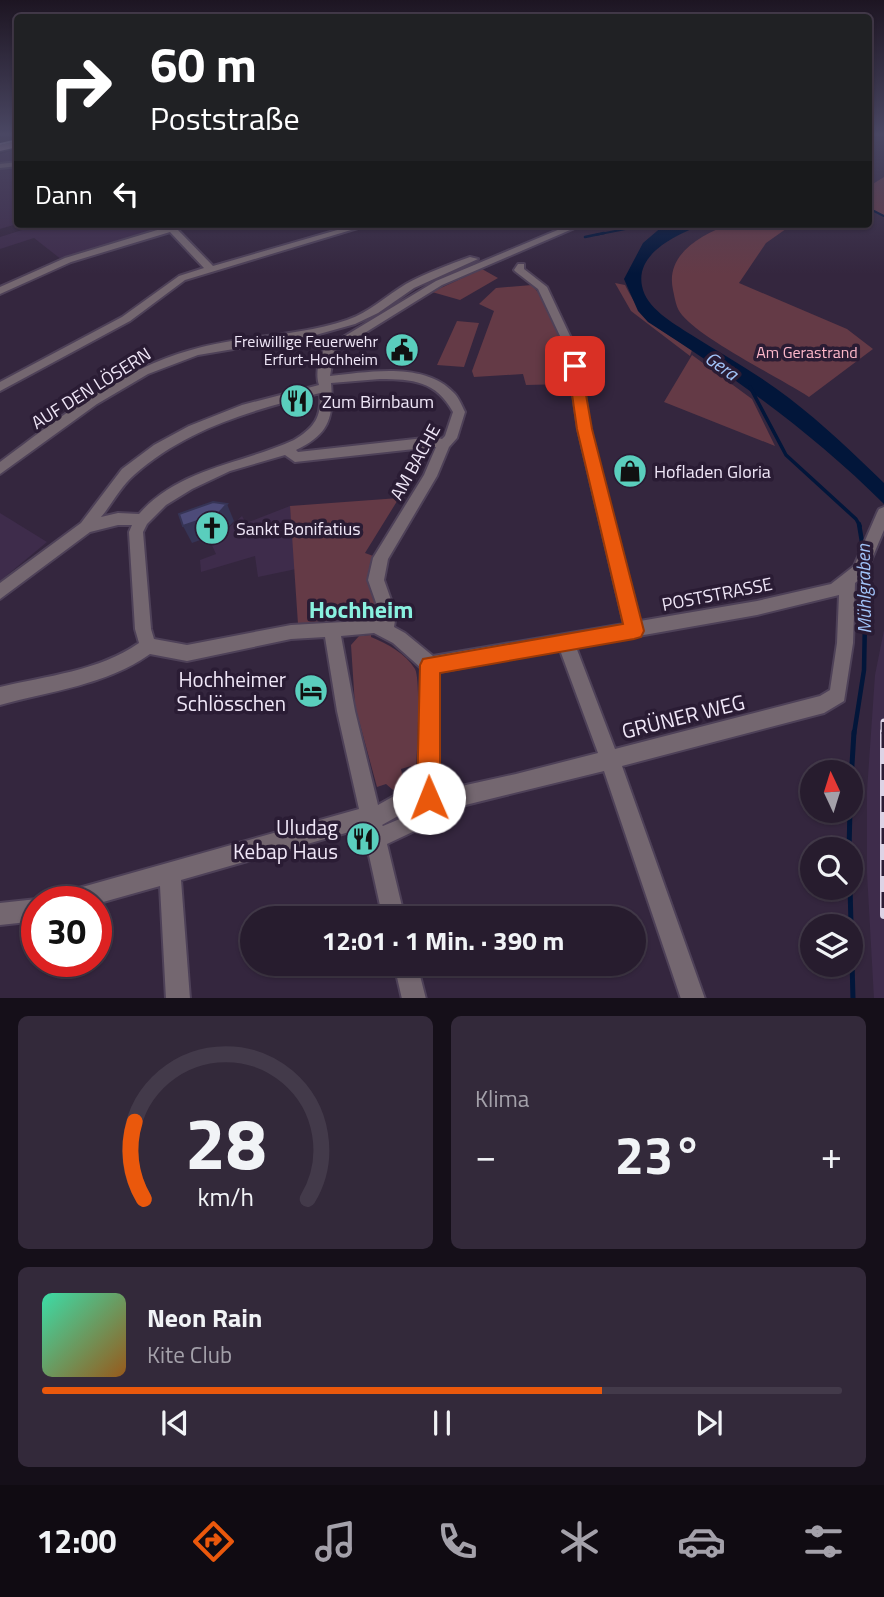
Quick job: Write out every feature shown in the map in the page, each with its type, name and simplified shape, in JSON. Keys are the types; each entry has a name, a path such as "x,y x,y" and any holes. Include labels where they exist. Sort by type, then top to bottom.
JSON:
{"street":[{"path":"0,291 68,260 172,228 210,269"},
{"path":"0,387 125,319 176,281 353,228"},
{"path":"426,291 421,288 460,264 546,228"},
{"path":"148,646 143,629 136,532 141,520 160,502 225,468 288,449 320,427 326,408 325,359 329,350 426,291 542,237 568,228"},
{"name":"AUF DEN LÖSERN","path":"0,469 49,432 152,368 194,352 264,340 290,339 355,321 409,287 460,264"},
{"path":"521,266 519,270 542,287 566,338 575,366 584,429 634,631"},
{"name":"AM BACHE","path":"86,527 107,503 127,473 159,448 193,429 246,408 324,384 418,377 446,392 459,412 456,427 444,444 430,476 381,558 376,580 388,614 385,629"},
{"path":"288,449 295,457 433,442 444,444"},
{"path":"107,503 114,519"},
{"path":"854,576 883,516"},
{"path":"0,592 86,527 114,519 141,520"},
{"name":"POSTSTRASSE","path":"430,665 634,631 817,595 854,576"},
{"name":"GRÜNER WEG","path":"428,793 441,801 824,704 838,695 854,576"},
{"path":"0,696 127,660 148,646 187,653 269,635 365,626 385,629 430,665 428,793 425,810 411,825 374,824 241,852 112,889"},
{"path":"332,629 346,711 391,906"},
{"path":"566,643 610,759 694,998"},
{"path":"170,873 178,998"},
{"path":"0,914 21,912"},
{"path":"408,976 414,998"}],"shaded area":[{"path":"0,181 14,181 14,225 0,229"},
{"path":"28,228 157,228 62,260 34,238 0,249 0,237"},
{"path":"290,506 296,569 258,577 255,556 201,572 200,560 216,554 208,537 225,531 242,516 246,523"},
{"path":"0,513 47,542 0,581"},
{"path":"884,630 884,998 874,998 867,873 867,791 875,675"}],"green space":[{"path":"884,181 884,215 872,209 872,184"},
{"name":"Am Gerastrand","path":"721,228 787,228 766,243 739,283 847,329 873,349 809,397 706,336 678,309 672,277 680,256 708,234"},
{"path":"482,269 498,278 460,300 432,292"},
{"path":"615,283 625,285 653,324 692,350 690,356 631,311"},
{"path":"532,285 553,318 558,332 565,359 567,384 526,385 523,374 474,377 472,371 494,311 479,304 496,288"},
{"path":"457,321 479,323 464,367 437,365"},
{"name":"Am Gerastrand","path":"692,355 752,399 775,446 664,402"},
{"path":"399,498 365,553 376,557 379,614 298,624 290,506"},
{"path":"371,635 406,658 417,676 415,779 411,766 401,769 404,784 393,790 386,784 377,787 355,706 351,645 359,636"}],"water":[{"name":"Gera","path":"660,228 696,228 661,246 645,263 642,286 649,301 668,320 765,381 814,418 884,483 884,504 801,429 711,363 648,322 638,311 624,279 643,243"}],"building":[{"path":"213,502 227,504 218,514 183,526 179,514"}],"waterway":[{"path":"872,210 884,216"},
{"path":"595,235 631,228"},
{"path":"585,237 604,233"},
{"name":"Mühlgraben","path":"750,387 786,455 859,524"},
{"name":"Mühlgraben","path":"859,524 863,548"},
{"name":"Mühlgraben","path":"854,734 864,670 866,569"},
{"name":"Mühlgraben","path":"852,760 854,732"},
{"name":"Mühlgraben","path":"849,837 850,823"},
{"name":"Mühlgraben","path":"850,900 853,998"}],"railway":[{"path":"884,722 884,915"}],"place":[{"name":"Freiwillige Feuerwehr Erfurt-Hochheim","path":"402,350"},
{"name":"Zum Birnbaum","path":"297,401"},
{"name":"Hofladen Gloria","path":"630,471"},
{"name":"Sankt Bonifatius","path":"212,528"},
{"name":"Hochheimer Schlösschen","path":"311,691"},
{"name":"Uludag Kebap Haus","path":"363,839"}],"district":[{"name":"Hochheim","path":"361,609"}],"route":[{"path":"429,798 430,665 634,631 598,474 584,429 575,366"}]}
